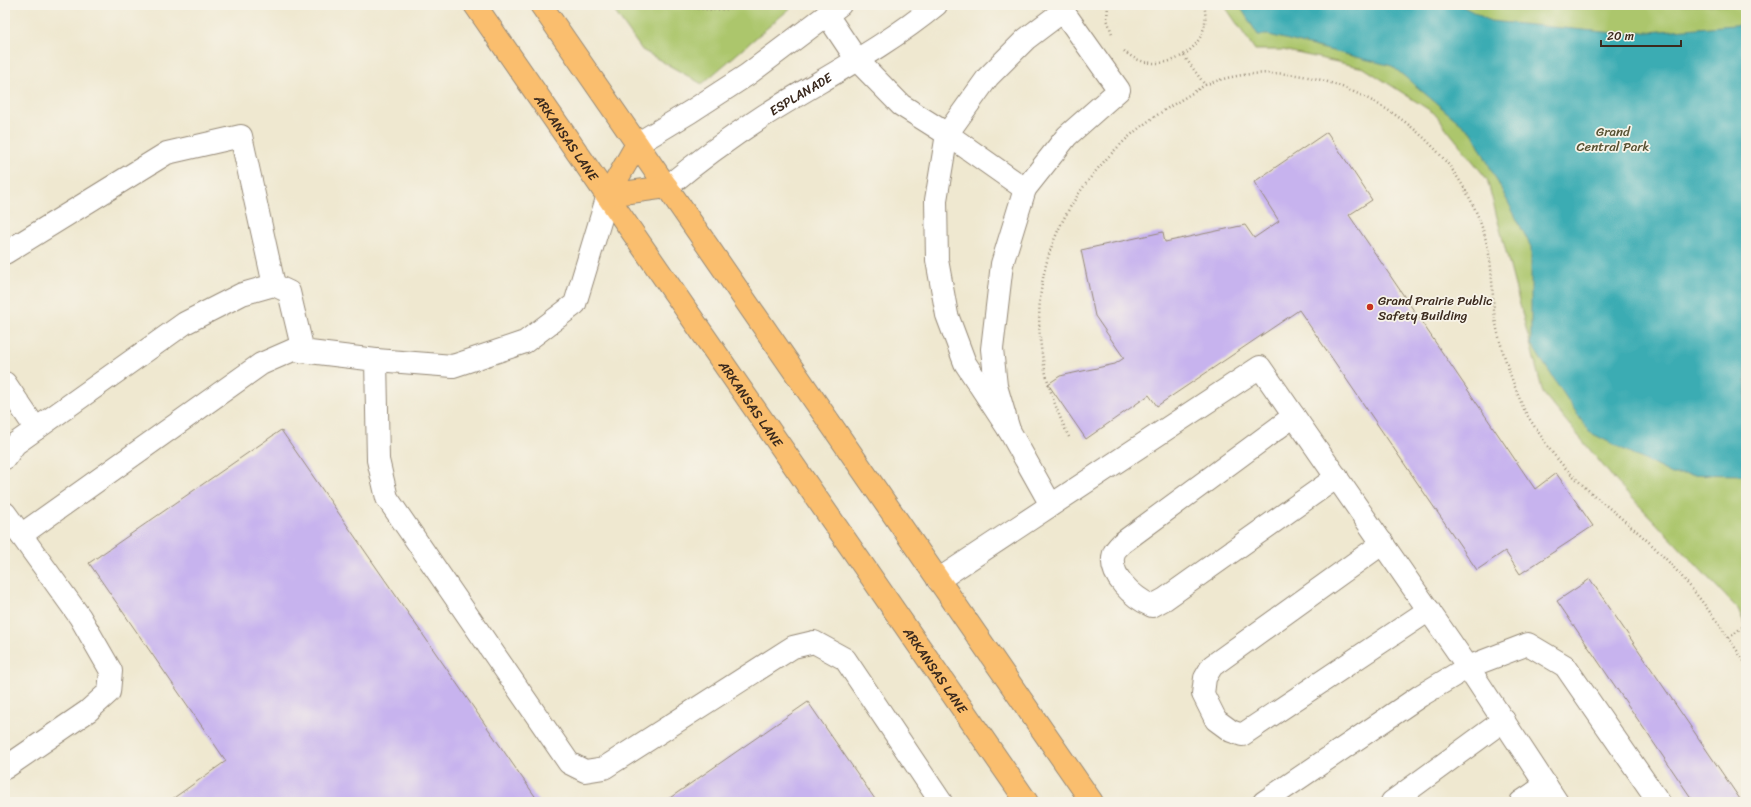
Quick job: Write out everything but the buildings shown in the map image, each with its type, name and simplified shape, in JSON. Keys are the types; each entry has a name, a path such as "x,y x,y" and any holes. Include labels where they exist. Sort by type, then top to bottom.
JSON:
{"main road":[{"name":"ARKANSAS LANE","path":"475,5 1027,802"},
{"path":"541,5 1092,802"},
{"path":"608,195 637,144"},
{"path":"608,195 666,187"}],"street":[{"name":"ESPLANADE","path":"666,187 709,153 765,115 857,60 936,5"},
{"path":"637,144 747,75 833,10 857,60 901,105 947,134 1025,189"},
{"path":"1009,430 996,386 992,349 1002,264 1025,189 1067,136 1119,90 1063,11 1026,38 988,76 947,134 936,200 936,260 947,315 965,363 1009,430 1051,505"},
{"path":"5,253 167,153 241,136 274,285"},
{"path":"21,535 261,364 293,350 376,360 453,366 525,342 575,304 608,195"},
{"path":"5,458 16,444 36,429 185,323 242,294 274,285 289,292 303,351"},
{"path":"376,360 378,460 387,498 569,763 585,770 604,768 793,647 814,642 845,659 941,802"},
{"path":"938,580 1260,367 1429,610 1552,793 1521,802"},
{"path":"5,383 36,429"},
{"path":"1294,416 1122,543 1114,553 1114,570 1130,592 1142,602 1152,606 1165,599 1337,477"},
{"path":"5,513 80,617 111,671 110,692 88,711 5,768"},
{"path":"1383,543 1212,666 1205,678 1203,694 1216,720 1231,731 1242,735 1429,610"},
{"path":"1264,802 1420,696 1468,667 1528,644 1565,666 1659,802"},
{"path":"1392,802 1504,720"}],"path":[{"path":"674,5 692,9 718,10 757,5"},
{"path":"1108,5 1107,19 1113,37"},
{"path":"1120,47 1136,59 1148,63 1160,64 1173,61 1184,56 1194,47 1201,36 1205,23 1204,5"},
{"path":"1612,5 1684,5"},
{"path":"1184,56 1205,85"},
{"path":"1069,437 1049,390 1039,340 1041,291 1051,244 1078,194 1113,152 1154,117 1205,85 1223,78 1251,74 1280,74 1309,77 1330,82 1363,95 1388,108 1412,126 1434,146 1456,175 1468,194 1480,221 1488,249 1493,278 1495,320 1508,365 1524,408 1548,446 1568,472 1653,547 1677,571 1712,613 1746,664"},
{"path":"1729,638 1746,624"}],"green space":[{"path":"610,5 794,5 702,84 642,50"},
{"name":"Grand Central Park","path":"1224,5 1746,5 1746,626 1737,608 1614,479 1543,393 1487,179 1434,113 1364,68 1283,50 1255,50"}],"water":[{"name":"Grand Central Park","path":"1239,5 1460,5 1490,21 1625,34 1746,24 1746,475 1672,474 1589,432 1531,344 1531,247 1473,134 1392,66 1269,35 1258,35"}],"place":[{"name":"Grand Prairie Public Safety Building","path":"1370,307"}]}
